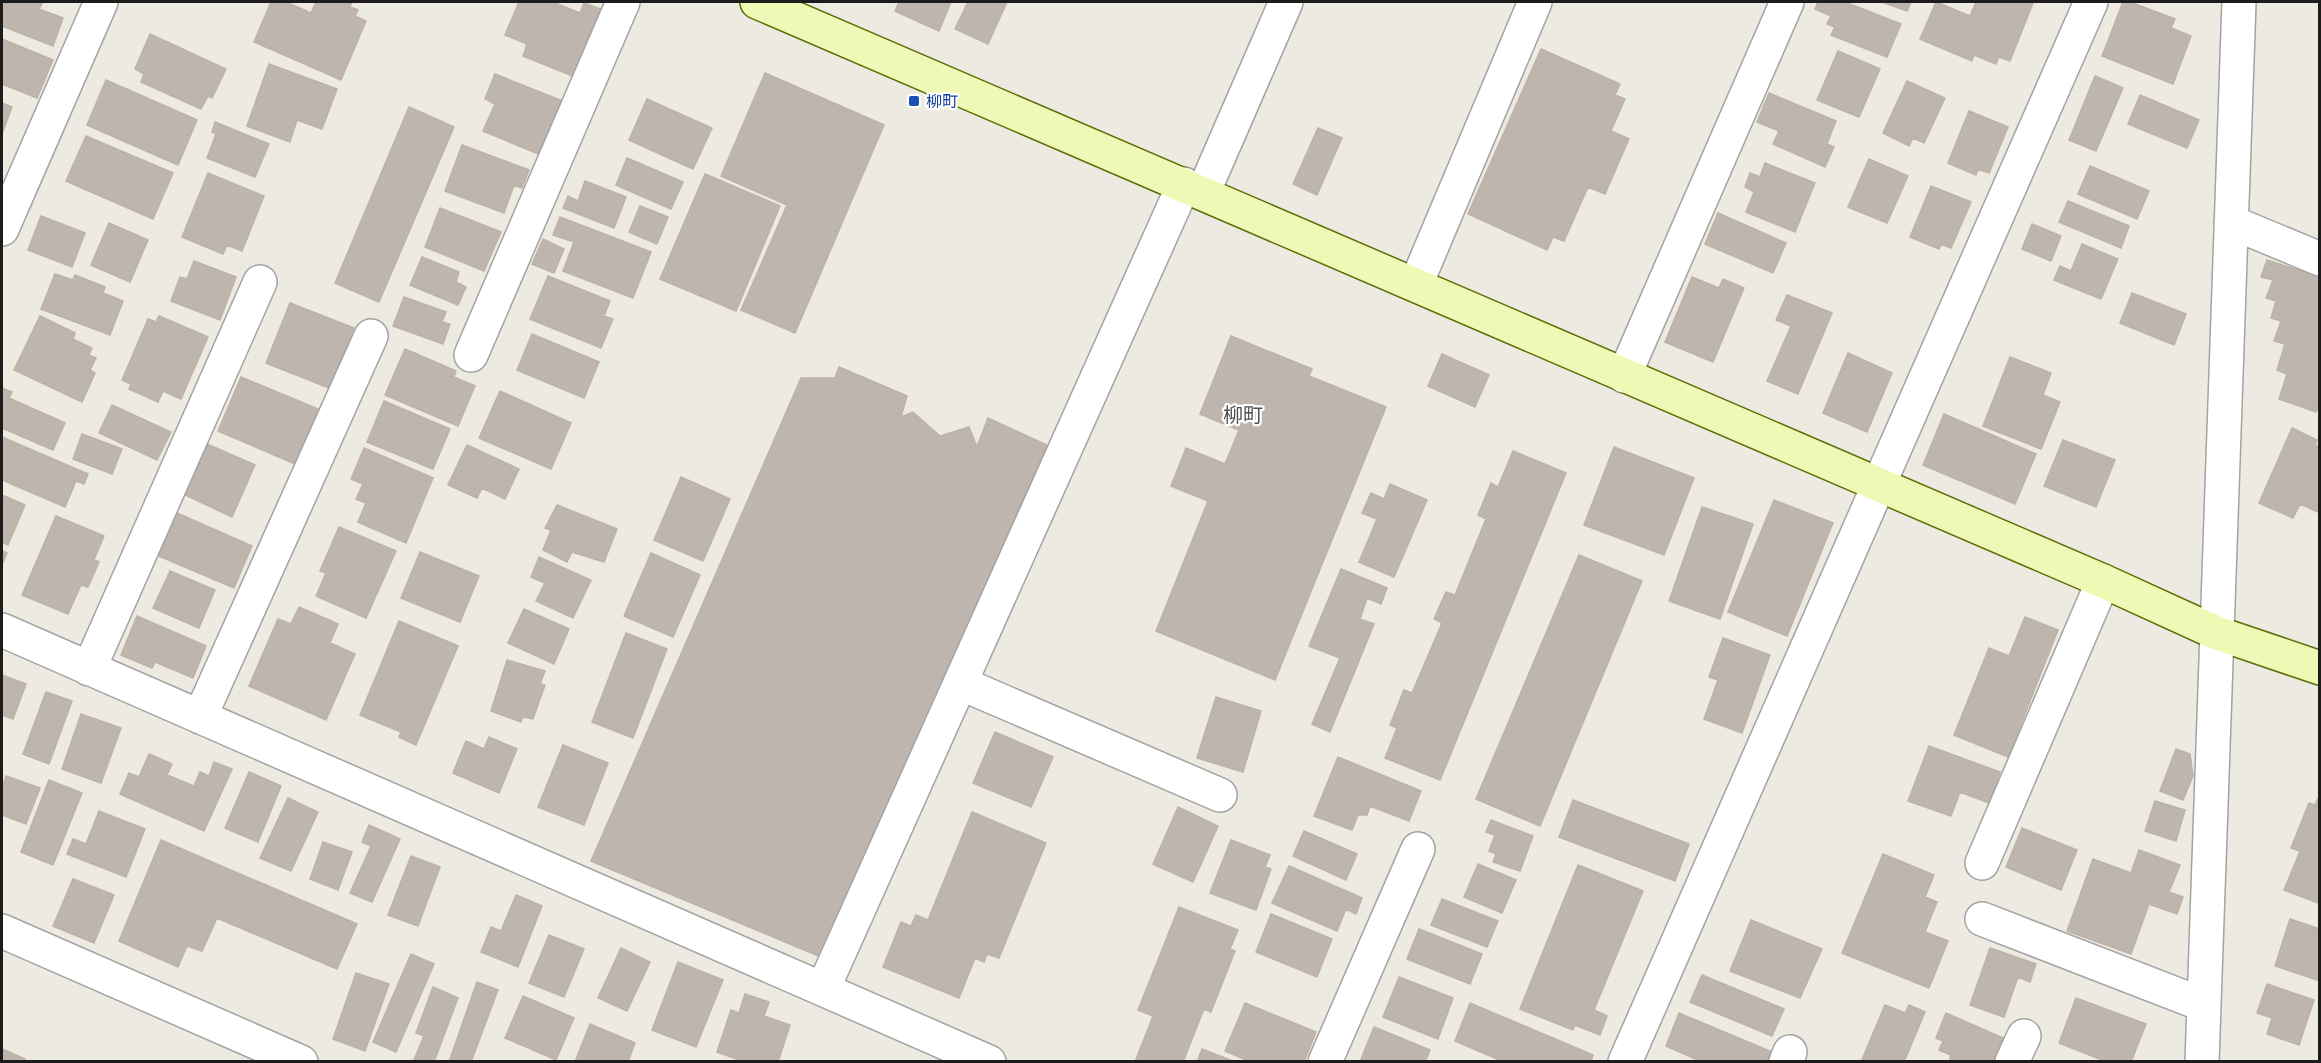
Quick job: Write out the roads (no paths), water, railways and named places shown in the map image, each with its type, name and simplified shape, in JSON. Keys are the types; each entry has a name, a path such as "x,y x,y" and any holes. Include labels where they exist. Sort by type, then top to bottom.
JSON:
{"street":[{"path":"2,229 101,2"},
{"path":"471,355 623,2"},
{"path":"757,2 1416,284 1623,376 2103,581 2217,633 2319,668"},
{"path":"823,989 960,683 1193,188 1286,2"},
{"path":"1416,284 1535,2"},
{"path":"1623,376 1787,2"},
{"path":"1625,1062 2091,2"},
{"path":"2202,1062 2239,2"},
{"path":"2231,222 2319,259"},
{"path":"89,669 260,282"},
{"path":"200,717 371,336"},
{"path":"1982,863 2103,581"},
{"path":"2,630 989,1062"},
{"path":"960,683 1220,795"},
{"path":"1325,1062 1418,849"},
{"path":"1982,919 2204,1005"},
{"path":"2,931 301,1062"}],"place":[{"name":"柳町","path":"914,101"}],"district":[{"name":"柳町","path":"1243,415"}]}
